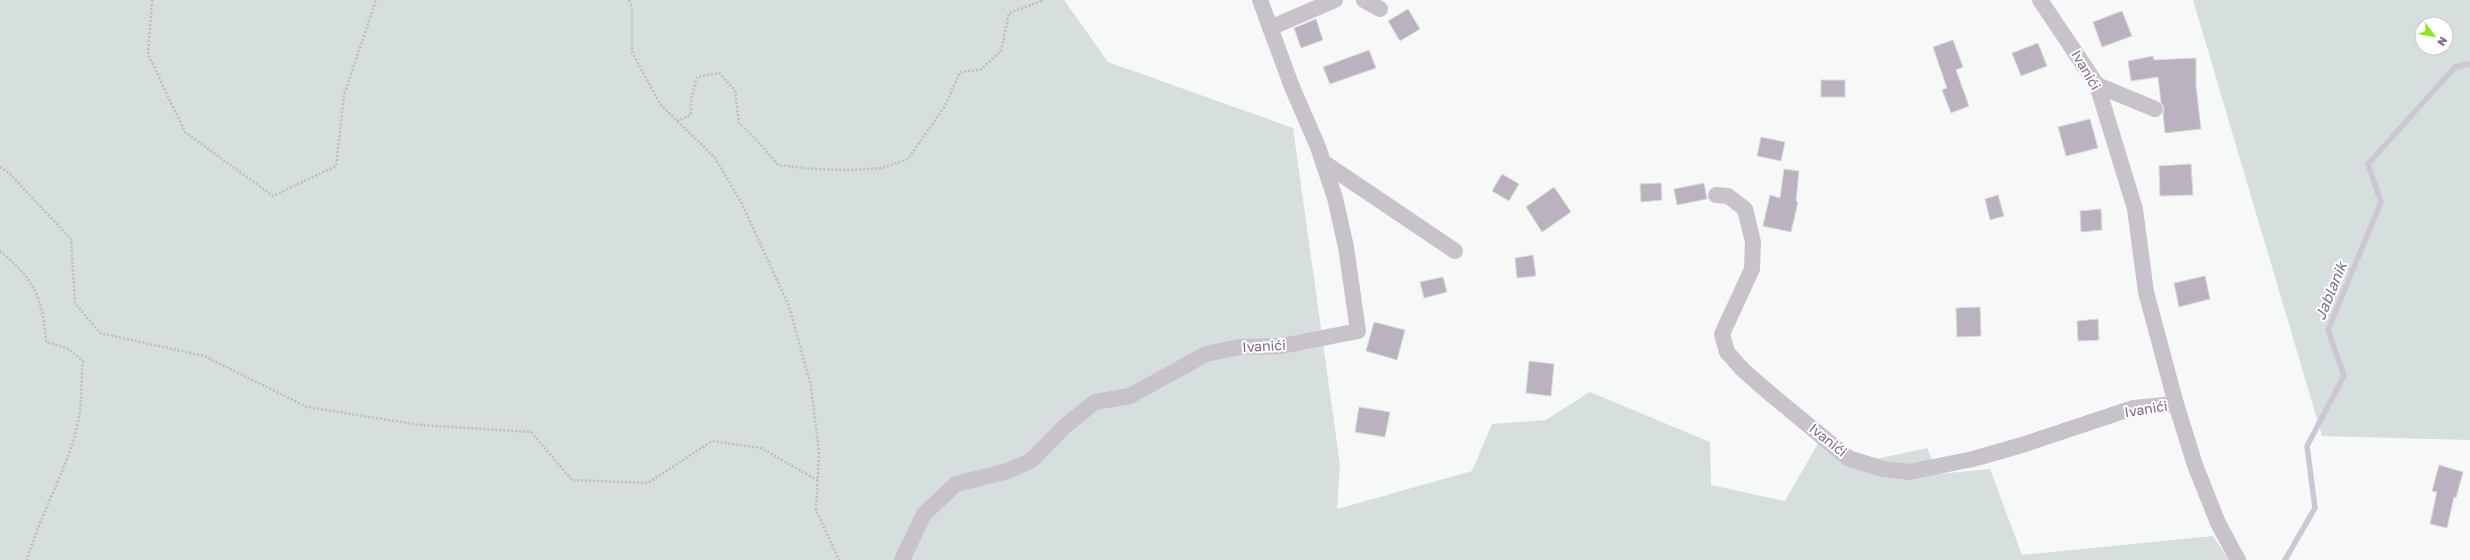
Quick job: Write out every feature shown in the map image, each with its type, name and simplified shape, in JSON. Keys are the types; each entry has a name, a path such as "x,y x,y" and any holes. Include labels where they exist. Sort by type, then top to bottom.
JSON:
{"street":[{"name":"Ivanići","path":"902,560 924,514 956,484 1008,471 1032,460 1065,426 1095,402 1130,396 1206,354 1239,347 1282,346 1358,331 1346,247 1334,198 1323,162 1260,0"},
{"path":"1270,28 1335,0"},
{"path":"1364,0 1380,9"},
{"name":"Ivanići","path":"2040,0 2098,85 2135,209 2146,292 2176,404 2195,465 2215,515 2238,560"},
{"path":"2098,85 2155,110"},
{"path":"1323,162 1455,251"},
{"name":"Ivanići","path":"1716,195 1728,196 1745,209 1753,242 1752,269 1722,334 1728,352 1743,370 1848,458 1882,469 1909,472 1973,459 2022,445 2133,408 2176,404"}],"path":[{"path":"152,0 148,54 185,132 273,196 336,166 344,95 376,0"},
{"path":"629,0 632,7 632,52 660,104 715,158 741,202 789,306 811,386 819,452 816,510 839,560"},
{"path":"677,121 691,115 691,100 697,76 719,73 735,90 740,123 778,165 813,169 882,168 908,159 945,106 960,72 980,70 1001,51 1009,13 1044,0"},
{"path":"0,167 9,173 71,239 75,303 100,333 204,356 307,407 420,425 531,432 572,480 648,484 712,441 761,448 817,480"},
{"path":"0,251 28,277 44,312 46,342 67,348 83,361 79,417 68,454 36,529 27,560"}],"shaded area":[{"path":"0,0 1064,0 1108,62 1293,128 1340,465 1337,509 1472,471 1492,424 1546,420 1590,392 1710,442 1711,485 1785,501 1825,431 1867,461 1927,448 1938,474 1990,469 2022,555 2213,536 2229,560 0,560"},
{"path":"2193,0 2470,0 2470,440 2322,436"}],"building":[{"path":"1408,9 1420,29 1400,41 1388,21"},
{"path":"2122,11 2132,36 2102,47 2093,22"},
{"path":"1316,19 1323,40 1301,48 1294,28"},
{"path":"1953,40 1963,67 1956,70 1969,106 1951,113 1942,90 1947,88 1933,47"},
{"path":"2038,43 2047,66 2021,76 2012,53"},
{"path":"1369,50 1376,68 1330,84 1323,67"},
{"path":"2153,56 2154,60 2196,58 2196,86 2201,129 2165,133 2163,114 2164,108 2161,102 2158,77 2131,81 2128,61"},
{"path":"1821,80 1845,80 1845,97 1821,97"},
{"path":"2090,119 2098,148 2066,156 2058,127"},
{"path":"1761,137 1785,142 1781,161 1757,156"},
{"path":"2191,164 2193,195 2160,196 2159,166"},
{"path":"1784,169 1799,171 1796,201 1798,202 1791,232 1763,226 1770,195 1780,198"},
{"path":"1502,174 1519,184 1509,201 1492,191"},
{"path":"1661,183 1662,200 1641,202 1640,184"},
{"path":"1704,183 1707,199 1677,205 1674,189"},
{"path":"1554,187 1571,212 1542,232 1526,207"},
{"path":"1998,195 2004,216 1990,220 1985,199"},
{"path":"2101,209 2102,230 2081,232 2080,211"},
{"path":"1533,255 1536,276 1517,278 1515,258"},
{"path":"2205,276 2210,299 2179,307 2174,283"},
{"path":"1443,277 1447,292 1424,298 1420,282"},
{"path":"1980,307 1981,336 1957,337 1956,308"},
{"path":"2098,319 2099,340 2078,341 2077,321"},
{"path":"1374,322 1405,330 1397,360 1366,351"},
{"path":"1529,361 1554,364 1551,396 1526,393"},
{"path":"1359,407 1390,412 1385,437 1355,432"},
{"path":"2439,465 2463,472 2456,498 2454,497 2447,528 2430,524 2437,492 2432,491"}],"waterway":[{"name":"Jablanik","path":"2285,560 2315,508 2307,446 2344,376 2328,330 2381,202 2368,164 2455,67 2470,64"}]}
